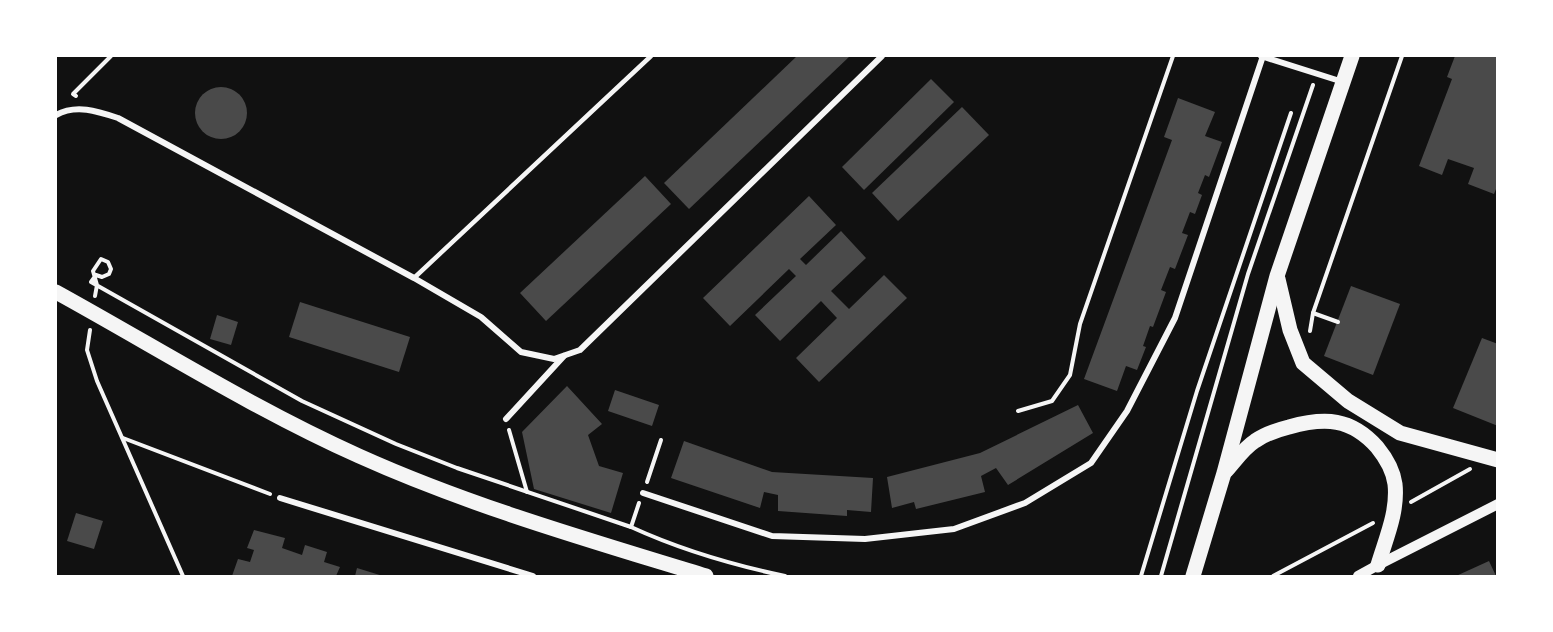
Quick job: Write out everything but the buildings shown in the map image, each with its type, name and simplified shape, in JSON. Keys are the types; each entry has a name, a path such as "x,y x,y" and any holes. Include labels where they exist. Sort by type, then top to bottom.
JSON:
{"main road":[{"path":"1193,576 1224,473 1277,276 1352,56"},
{"path":"1277,276 1290,330 1303,363 1348,401 1400,433 1497,460"},
{"path":"56,292 264,409 359,456 444,491 706,576"},
{"path":"1224,473 1254,441 1276,430 1307,422 1327,420 1345,424 1367,436 1388,460 1395,482 1395,510 1378,565"}],"street":[{"path":"56,115 80,109 118,118 414,278 481,317 521,352 554,359 580,350 882,56"},
{"path":"643,493 772,536 865,540 954,529 1025,503 1091,463 1127,411 1175,318 1261,56 1343,82"},
{"path":"506,419 564,356"},
{"path":"280,498 533,576"},
{"path":"1358,576 1497,504"}],"lane":[{"path":"414,278 651,56"}],"path":[{"path":"95,111 94,104 73,94 111,56"},
{"path":"1018,411 1052,401 1070,375 1080,324 1173,56"},
{"path":"1309,333 1313,313 1402,56"},
{"path":"1161,576 1248,274 1317,74"},
{"path":"1141,576 1197,391 1291,113"},
{"path":"94,307 97,285 95,278 93,271 101,259 108,262 111,269 109,274 102,278 96,276 91,282 302,402 396,444 527,493 631,527 655,538 761,571 785,576"},
{"path":"1313,313 1338,322"},
{"path":"91,329 87,350 98,381 183,576"},
{"path":"506,419 527,493"},
{"path":"122,438 280,498"},
{"path":"631,527 661,440"}]}
